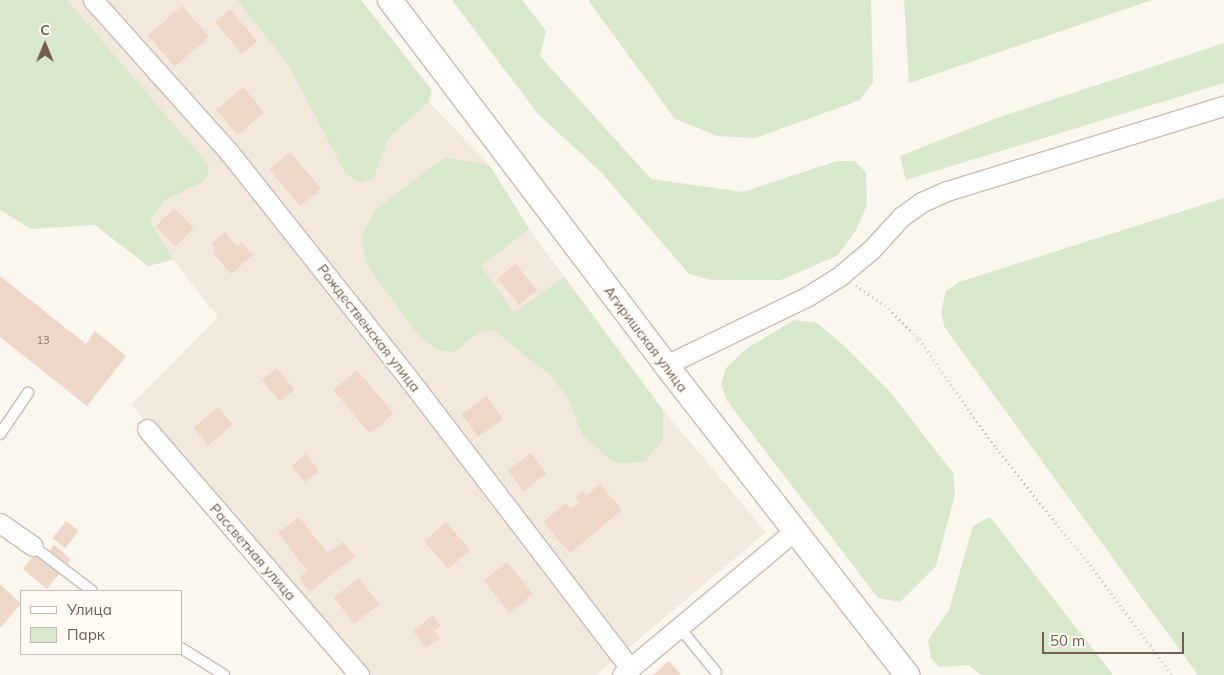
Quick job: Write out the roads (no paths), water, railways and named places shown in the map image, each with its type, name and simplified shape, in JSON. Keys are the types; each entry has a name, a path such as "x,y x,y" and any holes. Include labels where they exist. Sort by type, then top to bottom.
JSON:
{"street":[{"name":"Рождественская улица","path":"93,0 235,160 409,379 626,672"},
{"name":"Агиришская улица","path":"390,0 666,365 907,675"},
{"path":"666,365 808,296 841,275 870,251 901,217 922,202 948,191 1224,106"},
{"name":"Рассветная улица","path":"147,430 359,675"},
{"path":"0,523 33,546"},
{"path":"626,672 794,531"}],"lane":[{"path":"0,434 28,393"},
{"path":"33,546 91,590"},
{"path":"679,627 716,672"},
{"path":"182,649 224,675"}]}
